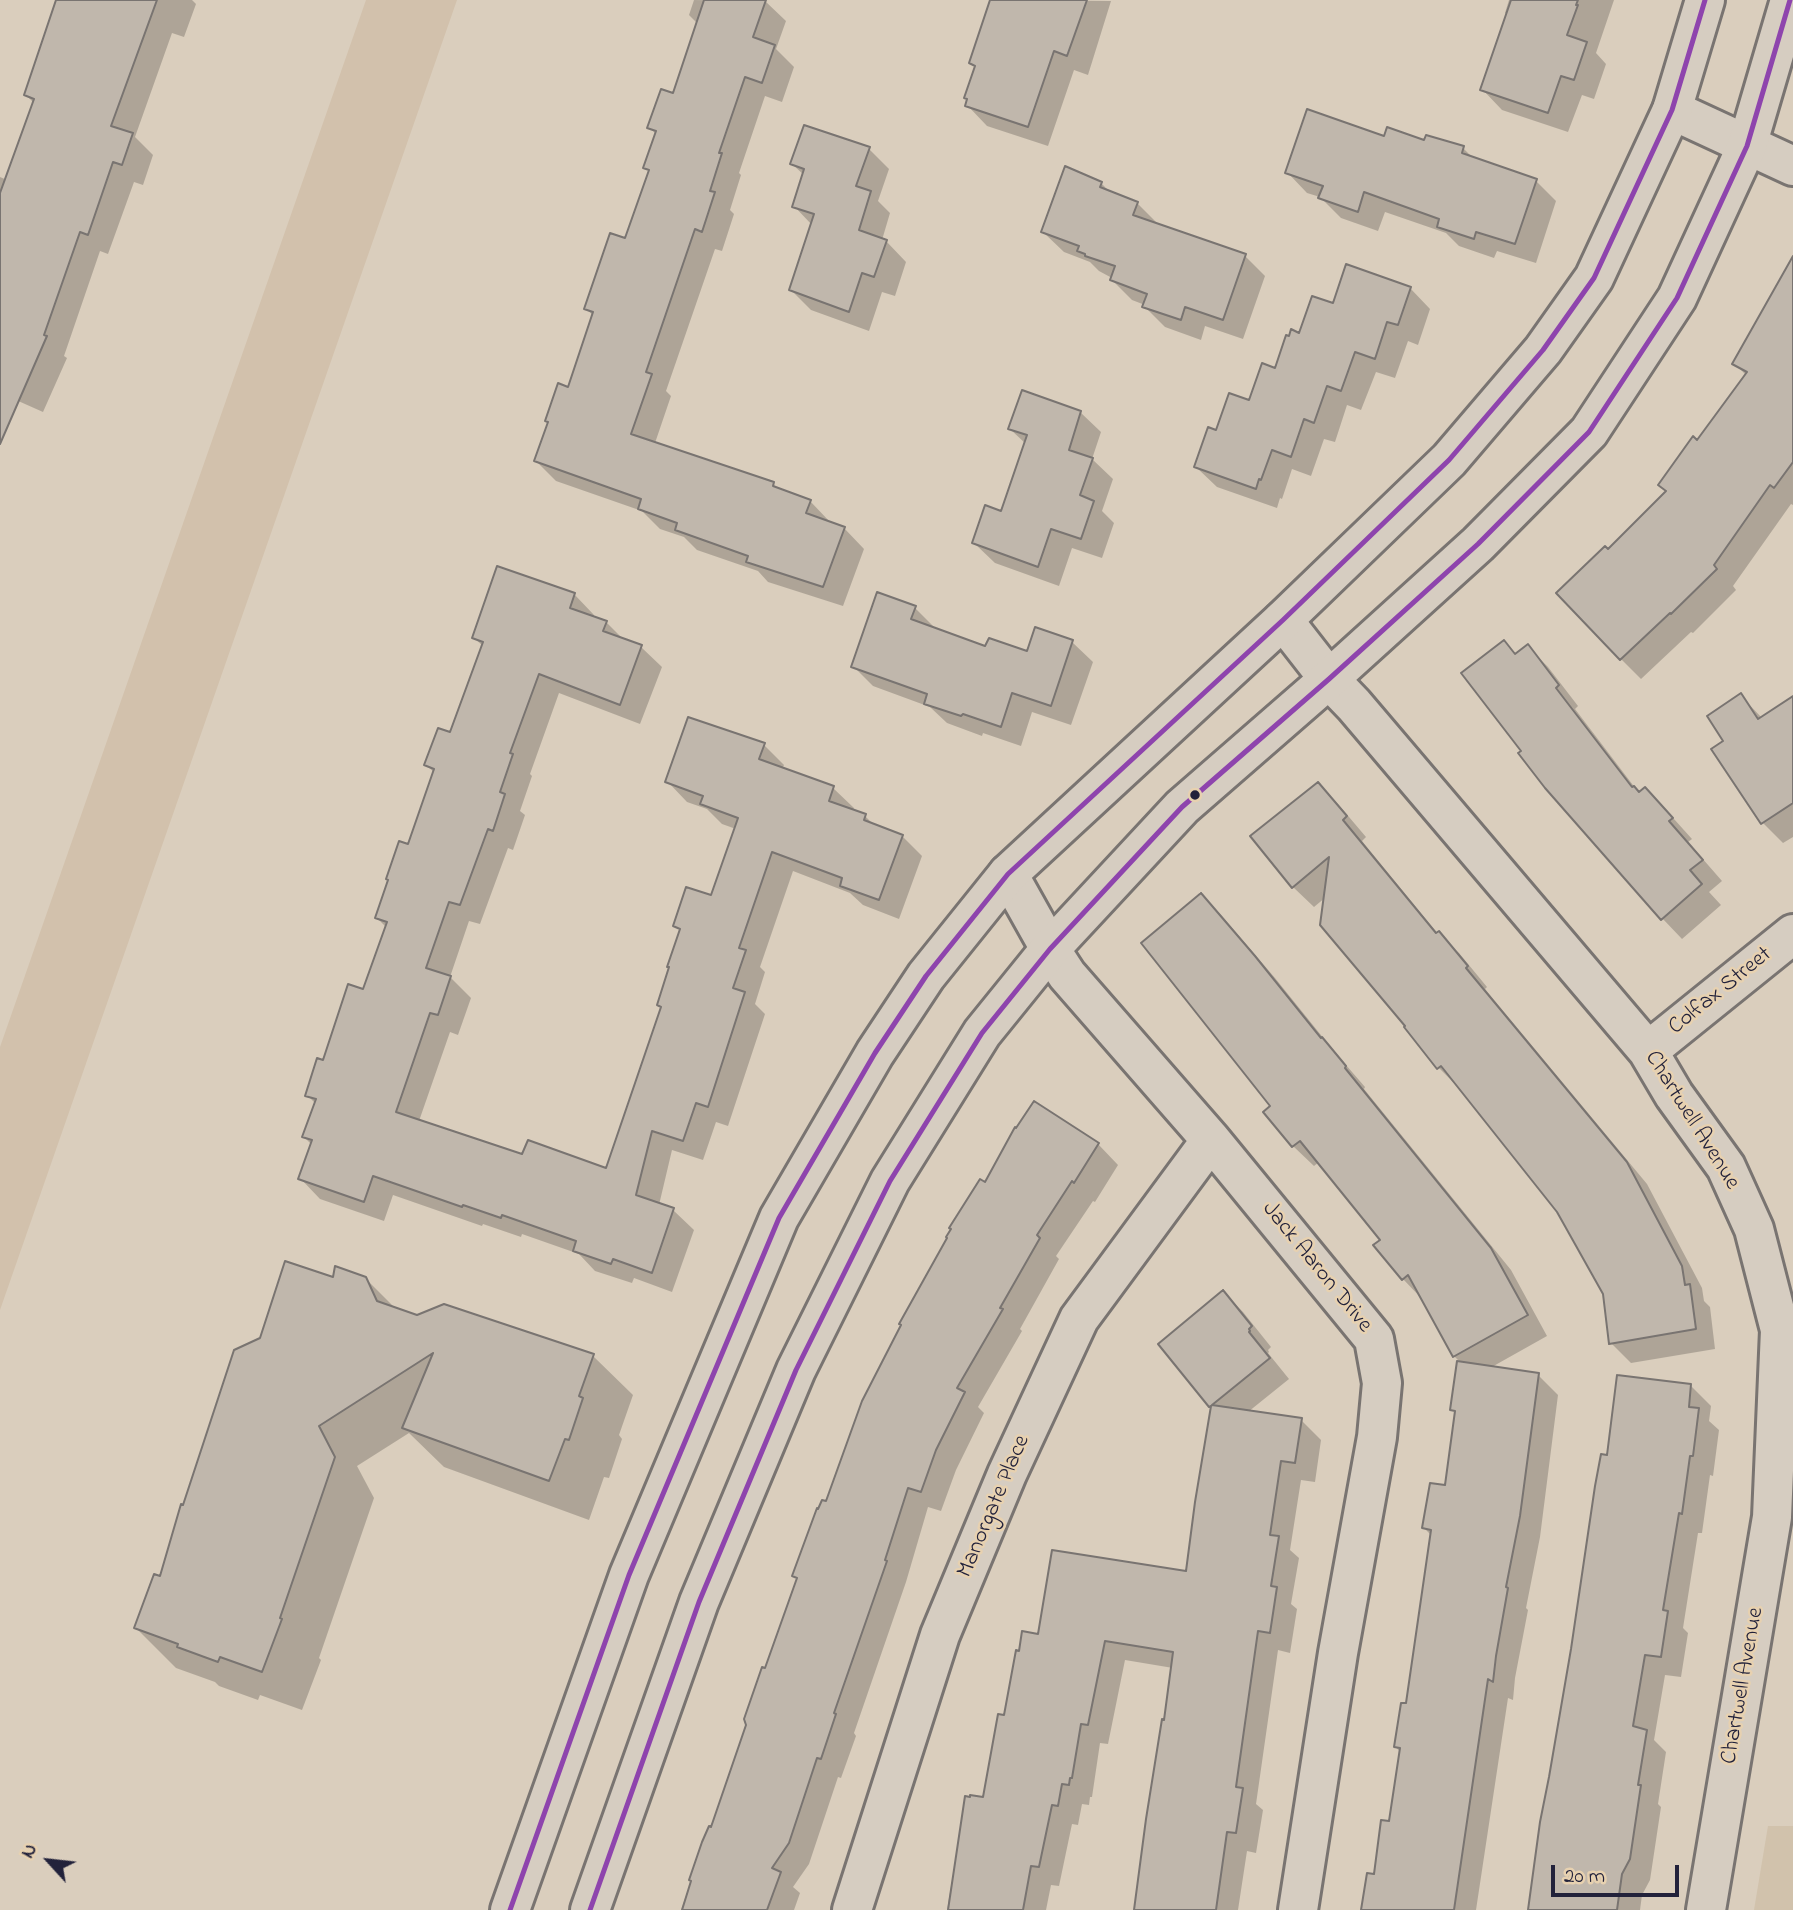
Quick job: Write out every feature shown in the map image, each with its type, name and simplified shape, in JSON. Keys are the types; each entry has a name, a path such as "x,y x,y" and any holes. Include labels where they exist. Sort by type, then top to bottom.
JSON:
{"street":[{"path":"510,1910 629,1575 779,1218 875,1053 926,975 1008,874 1283,620 1449,460 1542,350 1594,278 1672,110 1705,0"},
{"path":"590,1910 699,1602 796,1370 890,1181 982,1033 1050,949 1182,807 1478,544 1589,432 1677,298 1747,146 1790,0"},
{"path":"1672,110 1793,166"},
{"name":"Chartwell Avenue","path":"1283,620 1329,679 1648,1051 1674,1095 1726,1167 1754,1229 1780,1330 1783,1517 1706,1910"},
{"name":"Jack Aaron Drive","path":"1008,874 1050,949 1079,989 1211,1140 1374,1339 1382,1383 1377,1437 1338,1653 1298,1910"},
{"name":"Colfax Street","path":"1648,1051 1793,934"},
{"name":"Manorgate Place","path":"852,1910 940,1635 1007,1474 1079,1319 1211,1140"}],"shaded area":[{"path":"366,0 457,0 0,1310 0,1047"},
{"path":"1768,1826 1793,1826 1793,1910 1754,1910"}],"building":[{"path":"56,0 157,0 111,126 133,133 122,165 113,162 88,235 80,232 44,335 47,336 0,444 0,193 34,99 24,95"},
{"path":"704,0 766,0 753,37 775,45 762,83 745,77 719,153 722,153 710,191 715,192 702,232 695,229 646,372 652,374 631,434 774,482 773,486 811,500 806,513 845,527 823,587 746,562 748,556 675,530 677,523 638,509 641,499 534,461 558,383 568,387 593,312 584,309 610,233 625,238 649,170 643,168 656,131 647,128 661,89 673,93"},
{"path":"990,0 1087,0 1067,56 1054,51 1028,127 965,106 967,99 964,98 975,66 969,63"},
{"path":"1511,0 1578,0 1567,35 1587,42 1574,80 1561,76 1548,113 1480,90"},
{"path":"1307,109 1384,136 1387,127 1424,140 1426,135 1464,146 1462,153 1537,179 1515,244 1476,232 1474,239 1437,227 1439,219 1364,192 1358,212 1318,198 1323,186 1285,173"},
{"path":"804,125 870,147 856,186 871,191 859,230 887,240 874,277 862,273 849,312 789,290 814,214 792,207 804,169 790,164"},
{"path":"1065,166 1102,182 1100,187 1138,202 1133,215 1246,254 1223,320 1185,307 1181,320 1142,307 1147,294 1110,280 1115,266 1085,256 1077,251 1079,246 1041,232"},
{"path":"1793,256 1793,462 1774,488 1770,485 1714,565 1717,569 1620,660 1556,593 1605,546 1608,549 1666,491 1658,485 1693,436 1697,440 1747,372 1732,364"},
{"path":"1346,264 1411,287 1398,325 1387,322 1375,359 1355,352 1341,391 1327,386 1314,423 1304,419 1291,457 1272,450 1256,489 1194,467 1208,427 1216,430 1229,393 1249,400 1262,363 1275,368 1286,335 1289,336 1291,329 1299,333 1312,296 1333,303"},
{"path":"1022,390 1081,411 1069,450 1093,458 1080,495 1094,501 1081,539 1051,529 1038,567 972,543 985,505 1001,511 1027,435 1008,429"},
{"path":"497,566 575,593 570,608 607,621 603,631 642,645 620,705 539,674 510,753 513,754 500,792 505,794 493,831 488,829 460,905 449,902 426,968 451,976 438,1015 430,1013 396,1112 522,1154 528,1140 606,1168 661,1007 657,1005 680,929 673,926 686,887 711,895 738,818 700,804 703,796 665,782 688,717 765,743 759,759 834,786 829,801 866,814 864,820 903,835 879,900 840,886 842,878 772,852 739,948 746,950 733,988 745,992 708,1107 696,1103 683,1141 652,1131 636,1195 674,1208 652,1273 613,1259 611,1264 573,1251 576,1241 502,1215 501,1218 463,1205 462,1207 373,1176 364,1202 298,1179 312,1140 302,1137 316,1099 305,1096 317,1058 323,1060 348,984 363,989 387,922 375,918 388,880 386,879 399,841 408,844 434,769 424,765 438,728 450,732 483,642 472,638"},
{"path":"877,592 916,606 911,619 985,646 989,638 1027,651 1035,627 1073,640 1051,706 1012,693 1001,727 924,704 927,694 851,667"},
{"path":"1504,640 1515,654 1528,644 1559,685 1556,688 1632,787 1639,792 1645,787 1673,818 1669,821 1703,860 1690,870 1702,884 1661,920 1545,788 1518,753 1521,751 1461,673"},
{"path":"1741,693 1758,719 1793,696 1793,803 1761,824 1711,749 1723,741 1707,716"},
{"path":"1318,782 1347,816 1343,820 1436,933 1439,931 1468,966 1466,968 1627,1162 1682,1266 1685,1285 1690,1284 1696,1329 1609,1344 1603,1294 1557,1212 1441,1066 1437,1069 1405,1026 1320,925 1329,857 1292,888 1250,836"},
{"path":"1201,893 1346,1066 1491,1248 1528,1315 1453,1357 1408,1275 1402,1280 1373,1245 1380,1240 1300,1141 1292,1147 1263,1112 1270,1106 1141,943"},
{"path":"1034,1101 1099,1143 1037,1235 1040,1238 1000,1308 1003,1309 957,1388 965,1392 936,1450 921,1492 908,1488 885,1560 887,1561 834,1713 836,1714 821,1759 817,1758 789,1843 772,1868 781,1872 767,1910 682,1910 702,1842 709,1826 711,1827 746,1725 744,1719 762,1667 765,1668 797,1578 792,1576 817,1508 822,1500 826,1501 862,1401 901,1325 899,1324 947,1238 951,1229 949,1228 980,1179 985,1182 1015,1127"},
{"path":"285,1261 333,1277 335,1266 366,1277 377,1301 417,1315 444,1304 594,1354 579,1396 583,1398 569,1440 565,1439 549,1481 402,1428 433,1353 319,1426 335,1457 262,1672 220,1657 218,1662 134,1628 154,1574 160,1576 181,1504 183,1505 234,1350 260,1338"},
{"path":"1223,1290 1252,1326 1249,1332 1270,1358 1212,1405 1302,1418 1295,1463 1281,1461 1270,1535 1279,1536 1271,1586 1277,1587 1270,1633 1258,1631 1236,1787 1243,1788 1236,1833 1227,1832 1216,1910 1134,1910 1173,1652 1105,1641 1088,1725 1081,1724 1072,1778 1069,1785 1062,1784 1058,1806 1052,1805 1039,1867 1031,1866 1023,1910 948,1910 965,1796 983,1797 998,1714 1004,1715 1022,1631 1038,1634 1052,1550 1186,1571 1211,1406 1209,1407 1158,1344"},
{"path":"1457,1361 1539,1373 1520,1516 1506,1587 1508,1588 1493,1682 1488,1679 1454,1910 1361,1910 1367,1873 1374,1874 1381,1820 1389,1821 1400,1748 1394,1747 1401,1703 1406,1703 1431,1530 1422,1528 1430,1483 1445,1485 1455,1411 1450,1410"},
{"path":"1617,1375 1691,1384 1689,1407 1699,1408 1693,1456 1690,1456 1682,1514 1679,1513 1663,1610 1668,1611 1661,1657 1645,1655 1633,1726 1647,1730 1630,1859 1622,1874 1617,1910 1528,1910 1595,1486 1601,1454 1607,1455"}],"transit line":[{"path":"510,1910 629,1575 779,1218 875,1053 926,976 1008,874 1283,620 1449,460 1543,350 1594,278 1672,110 1705,0"},
{"path":"590,1910 699,1602 796,1370 890,1181 982,1033 1050,949 1182,807 1478,544 1589,432 1677,298 1747,146 1790,0"}]}
